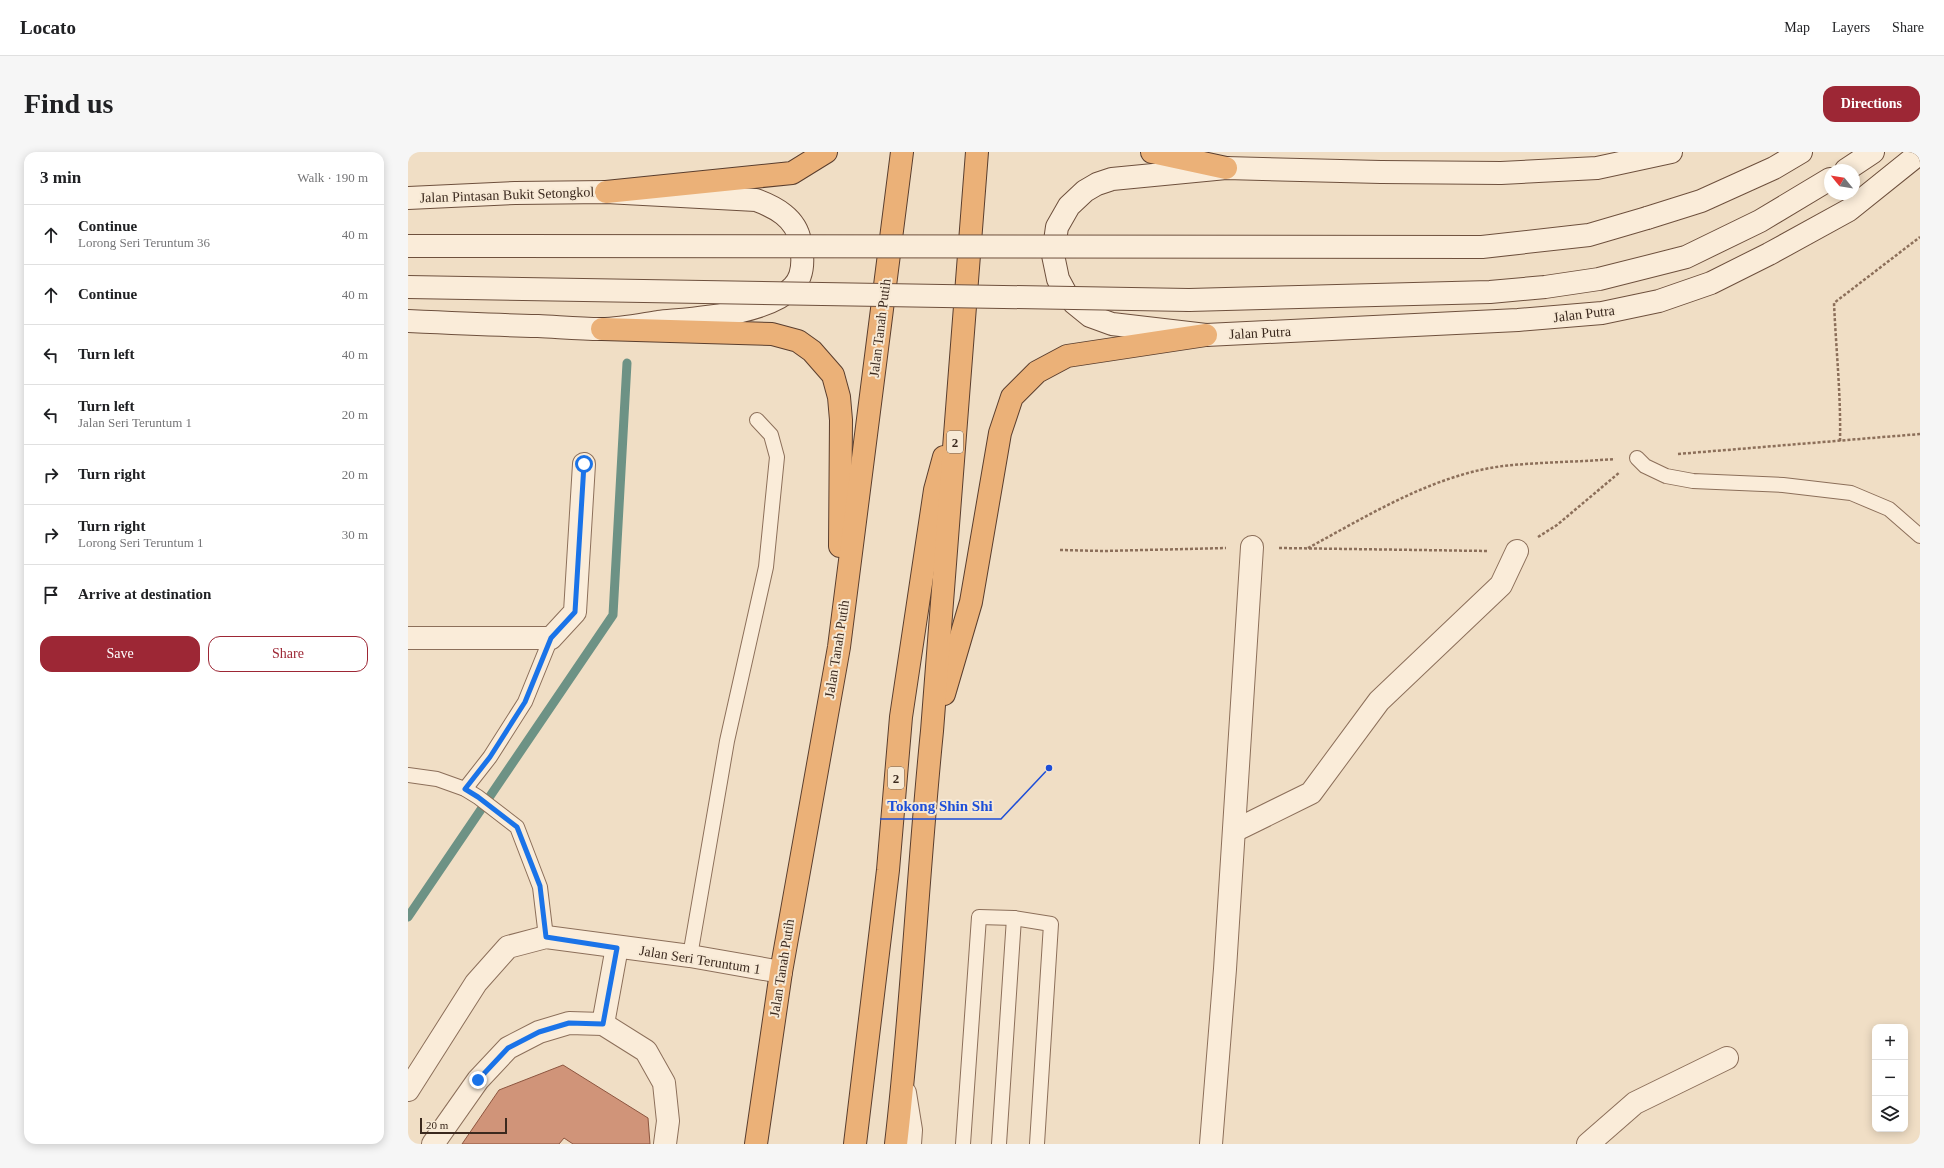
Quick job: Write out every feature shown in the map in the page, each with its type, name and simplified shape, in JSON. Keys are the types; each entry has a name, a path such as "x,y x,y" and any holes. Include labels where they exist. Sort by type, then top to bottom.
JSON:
{"highway":[{"path":"606,192 792,173 826,152"},
{"name":"Jalan Tanah Putih","path":"756,1144 780,972 839,647 902,152"},
{"name":"2","path":"896,1144 903,1080 932,731 977,152"},
{"path":"1152,152 1226,168"},
{"path":"602,329 772,334 798,341 812,351 832,375 839,397 841,420 839,647"},
{"path":"932,731 970,602 1000,433 1012,398 1037,372 1067,356 1206,335"},
{"name":"2","path":"855,1144 888,870 901,717 916,607 935,490 957,416"}],"main road":[{"path":"1226,168 1501,173 1597,168 1671,152"},
{"path":"408,246 1482,248 1589,235 1647,218 1701,201 1774,168 1801,152"},
{"path":"1855,164 1873,152"},
{"name":"Jalan Putra","path":"1226,168 1112,179 1097,184 1085,191 1069,206 1057,227 1054,241 1053,255 1058,279 1074,303 1090,316 1112,324 1206,335 1518,320 1602,314 1659,301 1711,283 1769,254 1849,210 1920,153"},
{"path":"408,287 1189,300 1490,292 1545,287 1599,279 1686,257 1760,221 1824,183"},
{"name":"Jalan Pintasan Bukit Setongkol","path":"408,198 515,193 606,192 756,200 771,205 785,215 794,225 800,238 803,256 802,267 793,287 771,302 742,311 602,329"},
{"path":"408,321 602,329"},
{"path":"408,638 551,638 575,612 584,464"},
{"path":"1212,1144 1252,548"},
{"path":"1234,831 1311,793 1379,701 1501,585 1517,551"},
{"name":"Jalan Seri Teruntum 1","path":"408,1090 476,983 508,947 546,937 617,948 690,956 780,972"},
{"path":"603,1024 617,948"},
{"path":"433,1144 478,1080 508,1048 539,1032 569,1023 603,1024 646,1051 664,1083 668,1120 665,1144"},
{"path":"1588,1144 1635,1103 1727,1058"},
{"path":"903,1080 911,1130 910,1144"}],"lane":[{"path":"690,956 727,741 766,568 777,457 771,435 757,420"},
{"path":"1637,458 1645,466 1666,476 1693,481 1783,485 1851,493 1889,509 1920,536"},
{"path":"465,789 490,757 525,702 551,638"},
{"path":"408,775 438,779 465,789 478,797 517,827 540,886 546,937"},
{"path":"963,1144 979,917 1014,918 1051,924 1037,1144"},
{"path":"999,1144 1014,918"}],"path":[{"path":"1840,441 1841,407 1837,366 1834,303 1920,237"},
{"path":"1308,548 1377,510 1445,480 1502,466 1637,458 1920,434"},
{"path":"1060,550 1104,551 1308,548 1517,551 1557,525 1637,458"}],"building":[{"path":"563,1065 648,1118 650,1144 573,1144 564,1138 559,1144 462,1144 499,1090"}],"waterway":[{"path":"408,917 613,615 627,363"}],"place":[{"name":"Tokong Shin Shi","path":"1049,768"}],"route":[{"path":"478,1080 508,1048 539,1032 569,1023 603,1024 617,948 546,937 540,886 517,827 478,797 465,789 490,757 525,702 551,638 575,612 584,464"}]}
